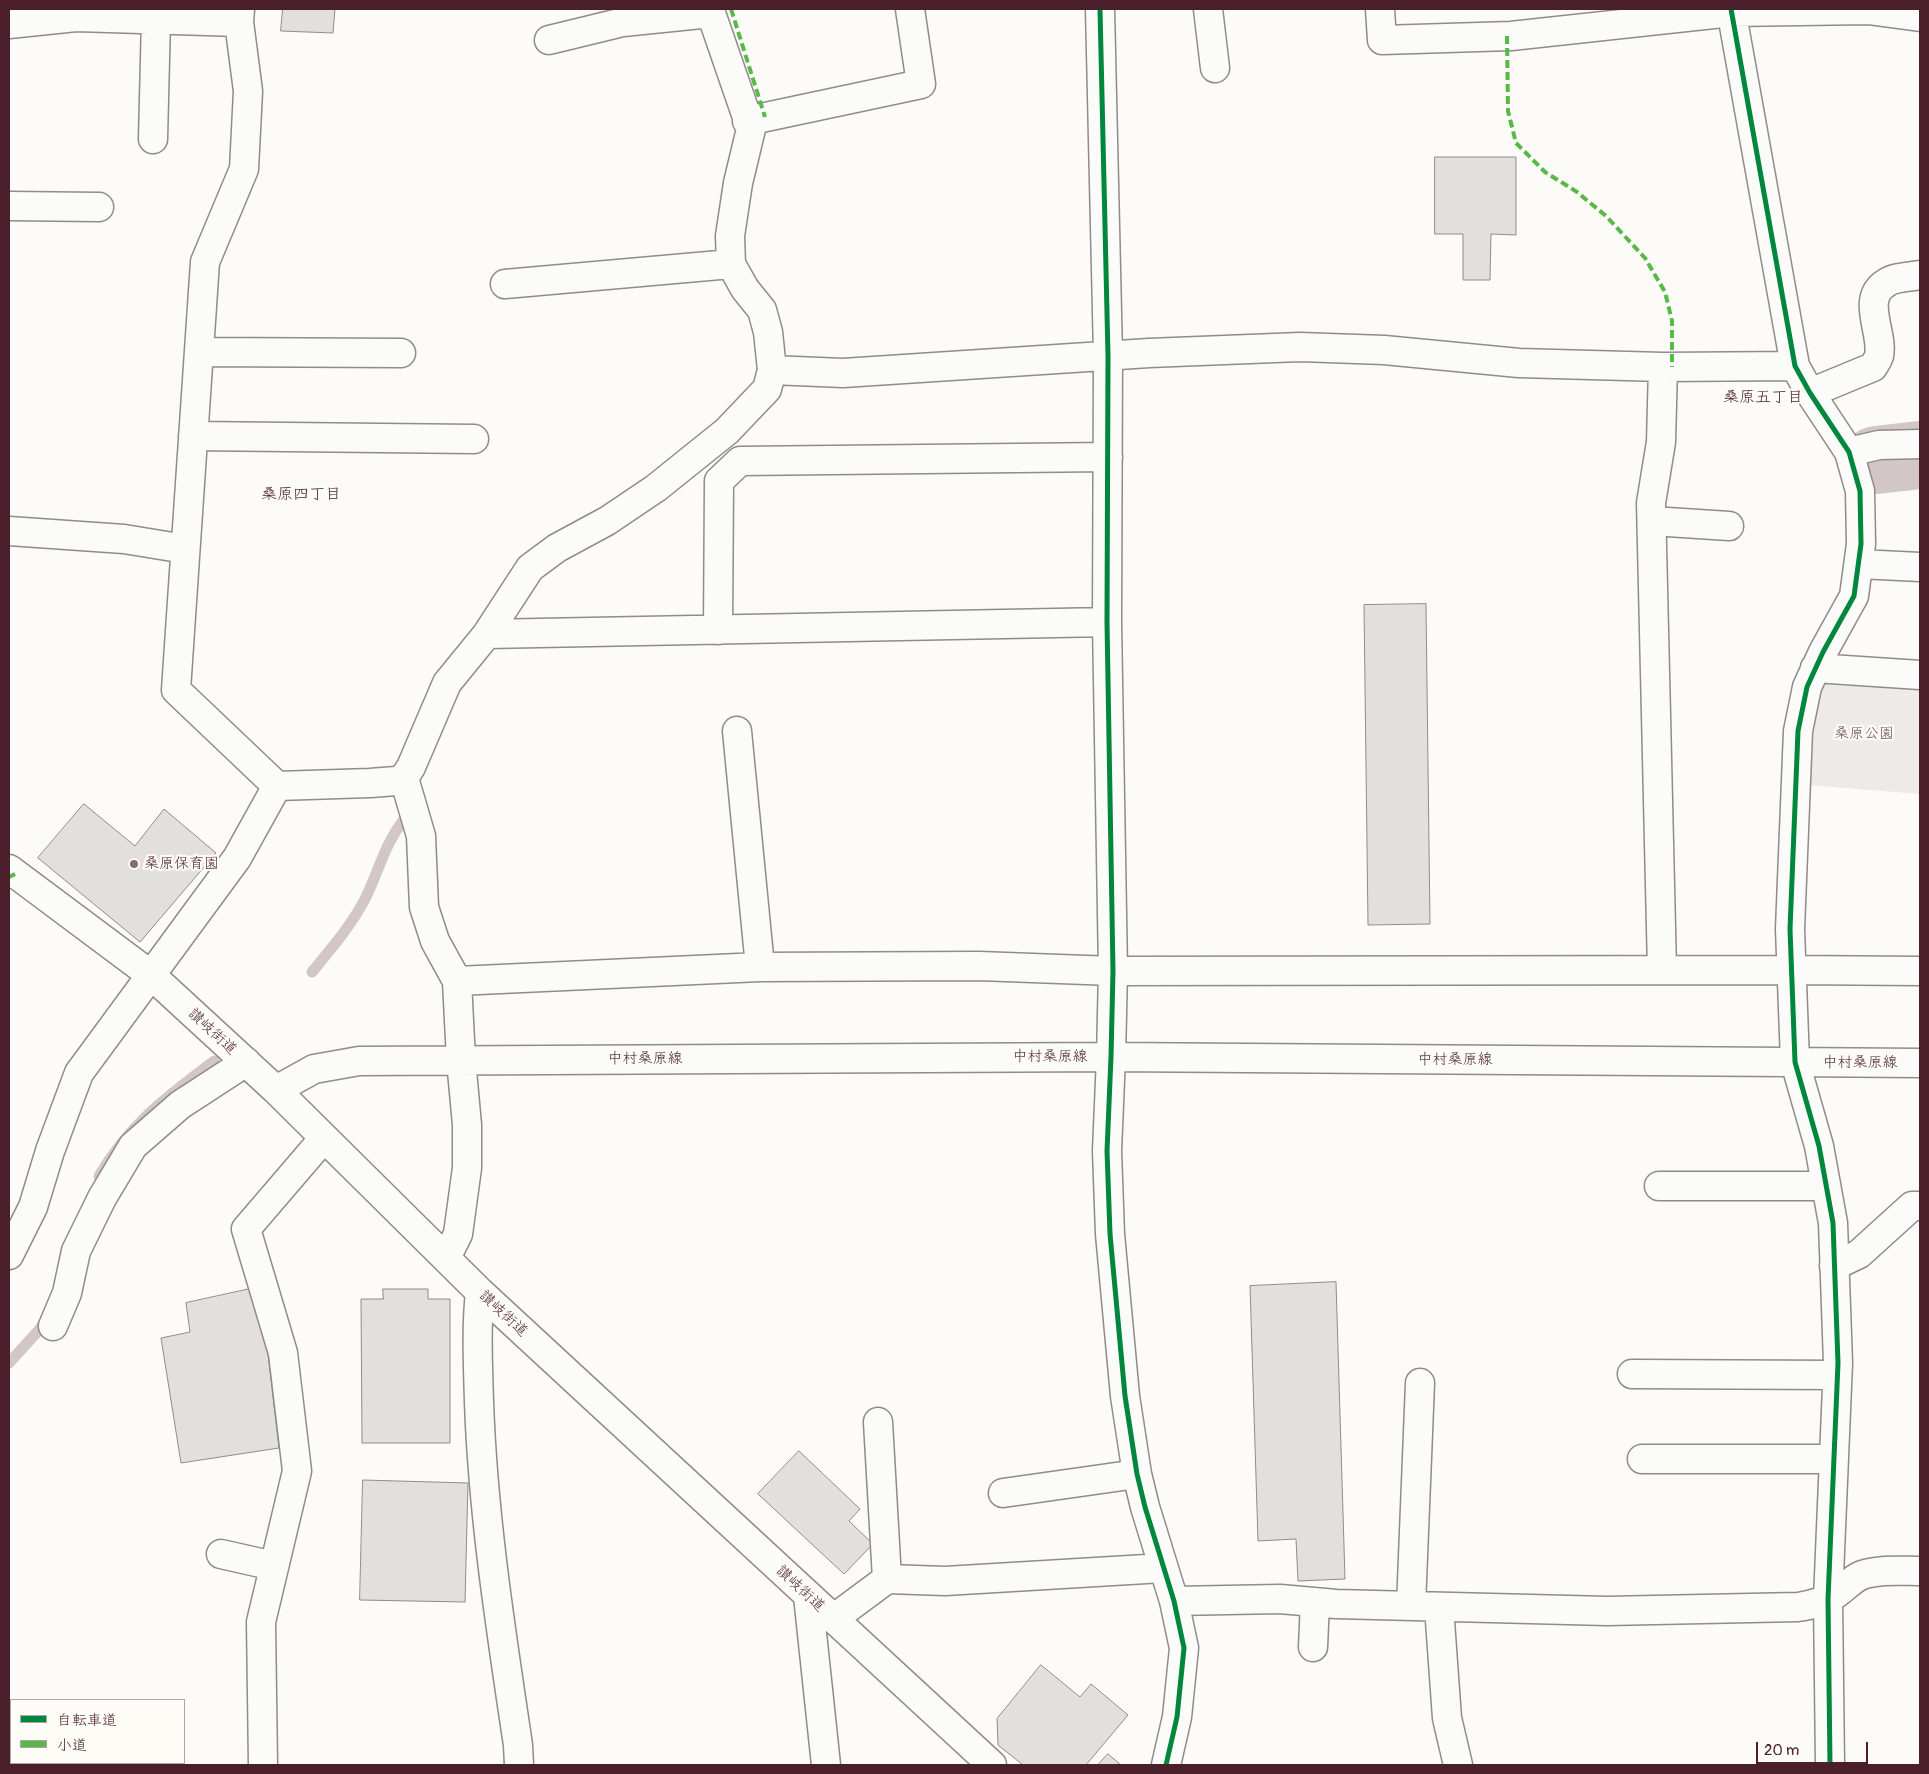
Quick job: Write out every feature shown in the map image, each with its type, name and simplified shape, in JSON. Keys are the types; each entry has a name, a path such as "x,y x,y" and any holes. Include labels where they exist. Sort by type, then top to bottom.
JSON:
{"street":[{"path":"748,121 921,84 910,9"},
{"path":"1100,9 1108,356 1107,622 1113,971 1107,1151 1110,1234 1126,1396 1138,1474 1163,1568 1174,1601 1184,1648 1177,1717 1166,1765"},
{"path":"1208,9 1214,68"},
{"path":"1380,9 1382,40 1511,36 1731,10 1868,10 1920,16"},
{"path":"1731,10 1794,366 1849,452 1860,491 1861,544 1854,596 1815,668 1807,687 1798,732 1790,929 1795,1062 1819,1146 1832,1222 1837,1375 1828,1599 1830,1765"},
{"path":"9,24 76,16 156,19 240,15 248,91 244,169 205,262 176,690 277,786 370,783 396,781 404,778 411,767 446,683 487,634 530,568 557,548 607,521 656,488 720,436 767,389 772,370 768,332 762,310 745,289 731,264 730,236 738,183 751,130 710,13 621,15 549,40"},
{"path":"153,139 156,19"},
{"path":"9,206 99,207"},
{"path":"505,284 731,264"},
{"path":"1810,393 1873,366 1879,357 1879,342 1873,304 1876,292 1887,282 1920,275"},
{"path":"772,370 843,373 1108,356 1300,347 1384,350 1519,363 1794,366"},
{"path":"199,352 401,353"},
{"path":"1662,970 1651,503 1661,442 1663,366"},
{"path":"193,436 474,439"},
{"path":"1849,452 1879,445 1920,444"},
{"path":"718,630 719,481 740,461 1108,457"},
{"path":"1652,521 1729,526"},
{"path":"9,531 124,539 185,549"},
{"path":"1859,564 1920,567"},
{"path":"487,634 1107,622"},
{"path":"1815,668 1920,675"},
{"path":"737,732 760,967"},
{"path":"404,778 420,836 424,907 435,941 458,981 461,1060 467,1125 467,1168 458,1234 446,1258"},
{"path":"9,1255 33,1207 50,1151 80,1073 237,858 277,786"},
{"name":"讃岐街道","path":"9,869 151,975 276,1090 480,1292 992,1765"},
{"path":"458,981 760,967 979,966 1113,971 1792,970 1920,972"},
{"name":"中村桑原線","path":"276,1090 314,1069 359,1061 1111,1057 1920,1063"},
{"path":"53,1326 67,1293 76,1251 102,1198 133,1146 180,1105 246,1062"},
{"path":"263,1765 261,1622 297,1471 282,1353 246,1229 324,1138"},
{"path":"1659,1186 1826,1186"},
{"path":"1834,1266 1859,1254 1912,1206 1920,1206"},
{"path":"480,1292 477,1319 480,1438 489,1548 518,1745 519,1765"},
{"path":"1632,1374 1837,1375"},
{"path":"1411,1606 1420,1383"},
{"path":"878,1422 887,1579"},
{"path":"1642,1459 1834,1459"},
{"path":"1003,1493 1138,1474"},
{"path":"221,1554 274,1566"},
{"path":"833,1619 887,1579 945,1581 1163,1568"},
{"path":"1174,1601 1280,1599 1411,1606 1607,1611 1798,1607 1813,1605 1828,1599 1861,1576 1875,1572 1920,1571"},
{"path":"808,1596 826,1765"},
{"path":"1313,1647 1315,1602"},
{"path":"1439,1607 1447,1718 1458,1765"}],"green space":[{"name":"桑原公園","path":"1822,673 1920,682 1920,794 1809,785 1809,714"}],"building":[{"path":"283,9 335,9 333,33 281,31"},
{"path":"1435,157 1516,157 1516,235 1491,234 1490,280 1463,280 1463,234 1435,234"},
{"path":"1426,604 1430,924 1368,925 1364,605"},
{"path":"84,804 135,846 164,809 216,853 140,942 38,858"},
{"path":"1336,1282 1345,1579 1298,1581 1296,1539 1258,1541 1250,1286"},
{"path":"250,1289 268,1354 279,1448 181,1463 161,1338 190,1332 186,1303"},
{"path":"383,1289 428,1289 428,1299 450,1299 450,1443 362,1443 361,1299 383,1299"},
{"path":"799,1451 860,1509 849,1521 873,1544 844,1574 758,1494"},
{"path":"363,1480 468,1483 465,1602 360,1600"},
{"path":"1041,1665 1080,1697 1091,1684 1128,1715 1086,1765 1023,1765 998,1745 997,1719"},
{"path":"1108,1754 1121,1765 1098,1765"}],"waterway":[{"path":"1876,460 1920,455"},
{"path":"312,972 358,911 391,840 404,819"},
{"path":"99,1176 123,1141 150,1112 214,1061"},
{"path":"9,1363 39,1330 48,1317"}],"marked path":[{"path":"731,9 765,117"},
{"path":"1507,36 1508,111 1516,143 1545,172 1577,192 1606,216 1645,258 1665,292 1672,321 1672,367"},
{"path":"9,877 15,874"}],"cycle path":[{"path":"1100,9 1108,356 1107,622 1113,971 1107,1151 1110,1234 1125,1396 1137,1474 1145,1507 1174,1601 1184,1648 1177,1717 1166,1765"},
{"path":"1731,9 1795,366 1810,393 1849,452 1860,491 1861,544 1854,596 1823,652 1807,687 1798,731 1790,929 1795,1062 1819,1146 1833,1223 1838,1363 1828,1599 1830,1765"}],"place":[{"name":"桑原保育園","path":"134,864"}],"district":[{"name":"桑原五丁目","path":"1763,398"},
{"name":"桑原四丁目","path":"301,495"}]}
